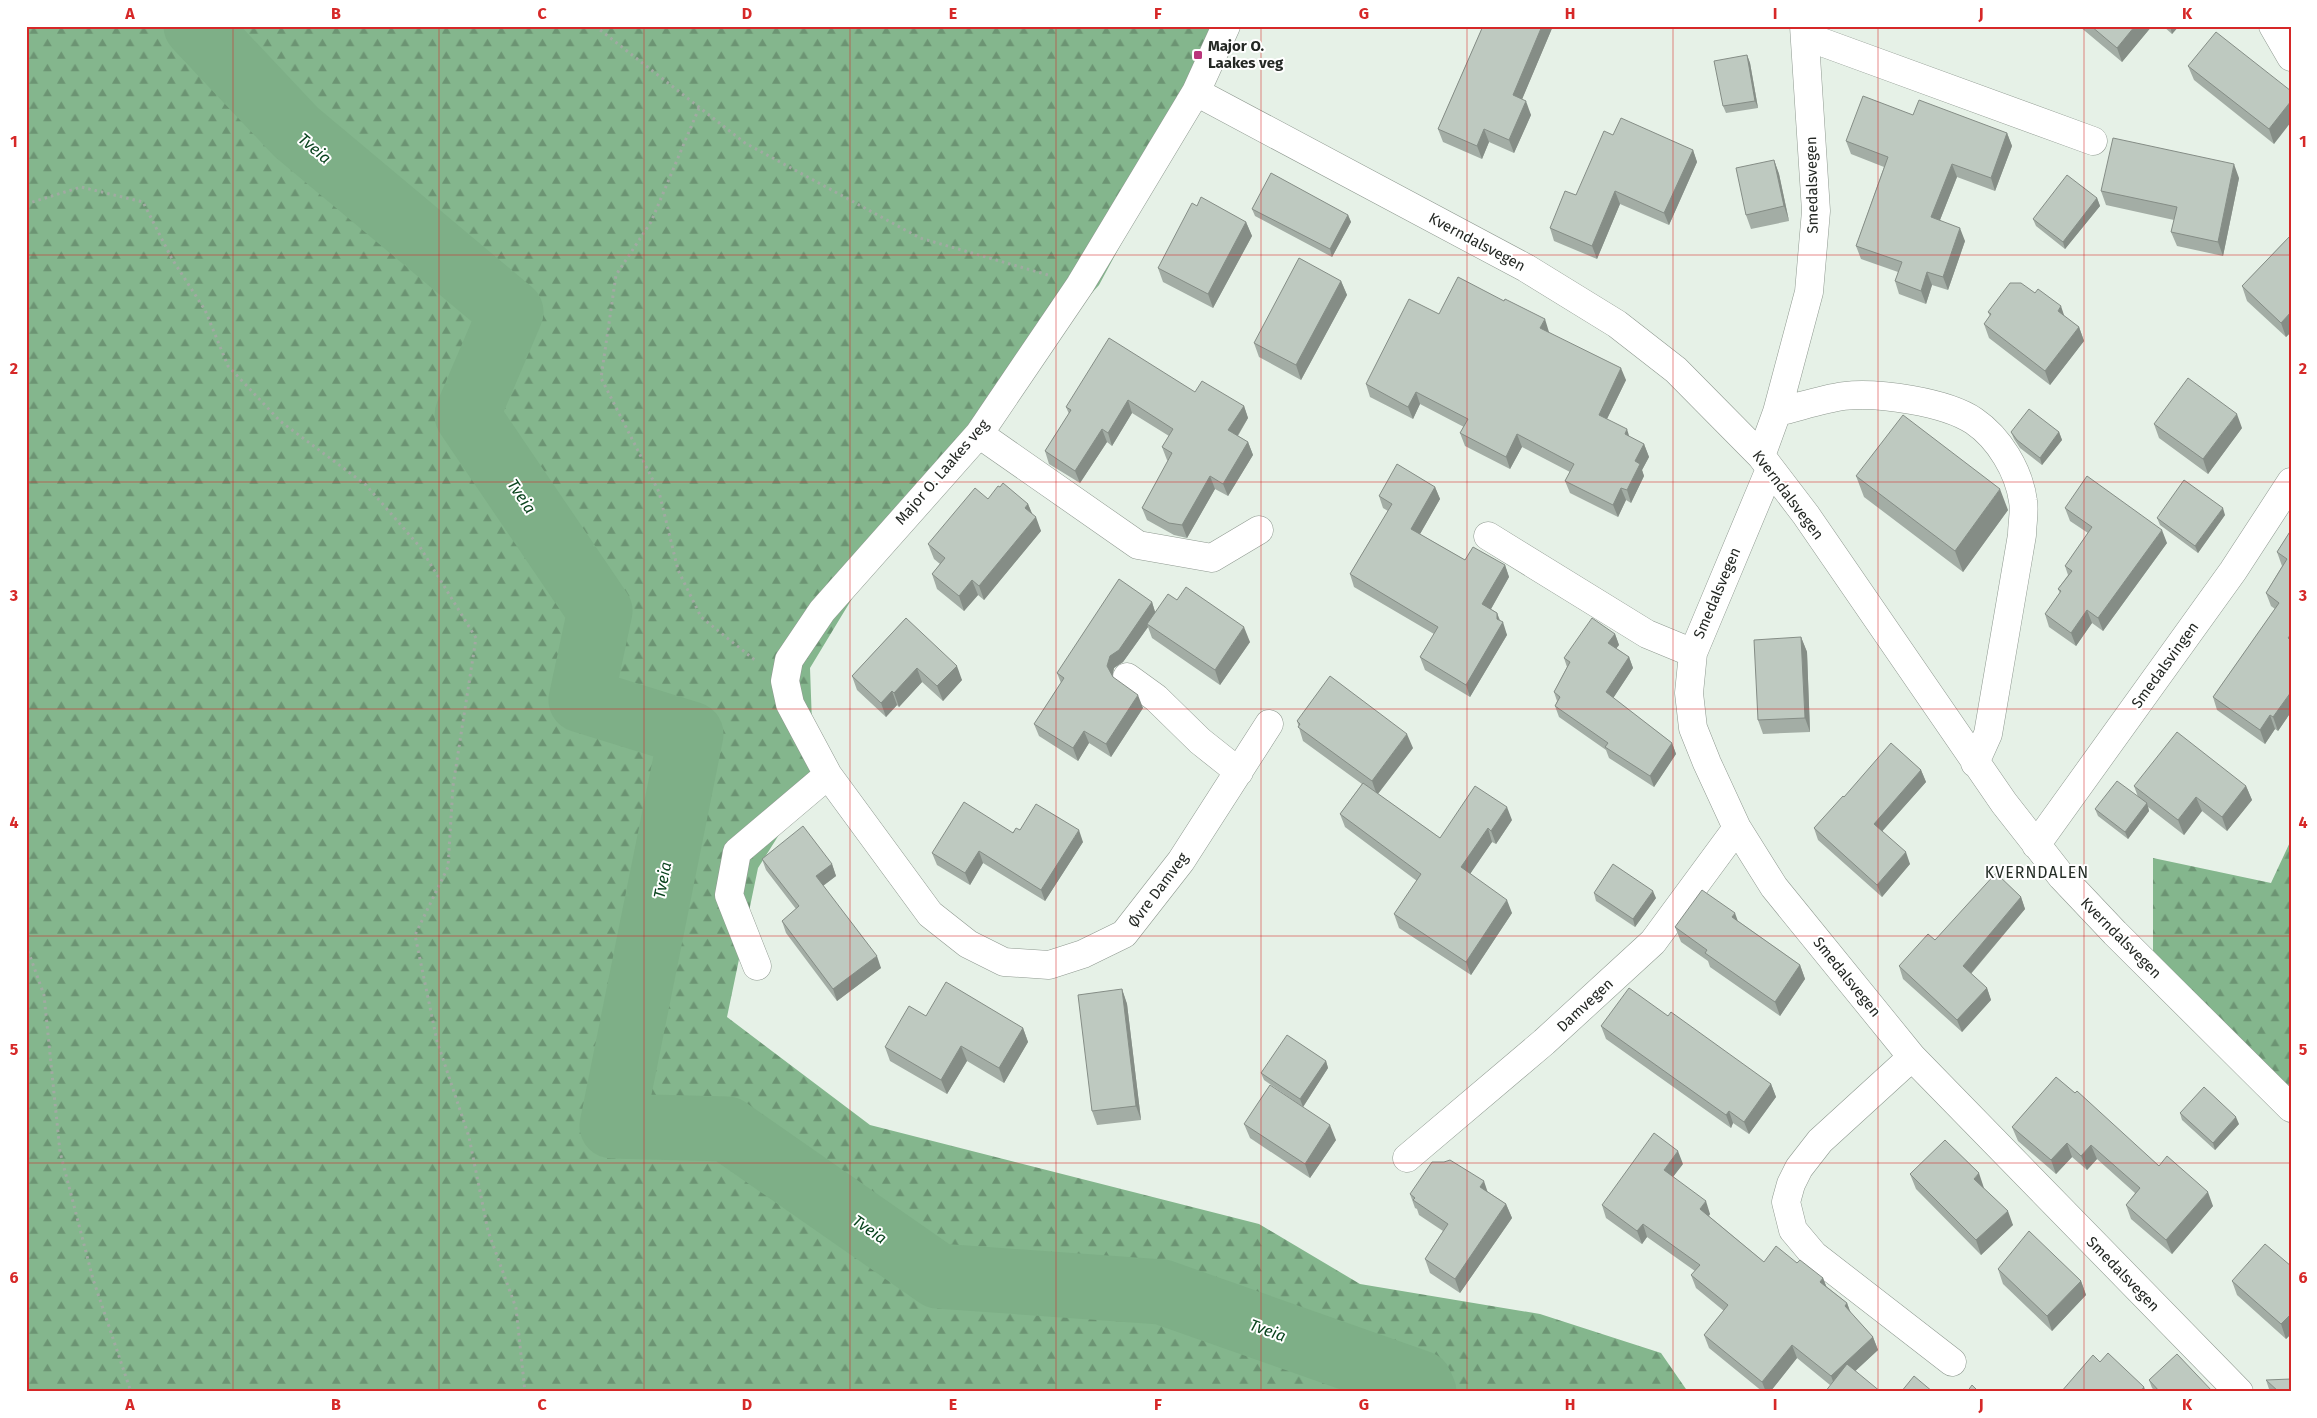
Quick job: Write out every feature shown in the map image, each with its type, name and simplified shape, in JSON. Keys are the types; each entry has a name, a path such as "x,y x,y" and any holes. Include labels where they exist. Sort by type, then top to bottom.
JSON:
{"street":[{"path":"1196,92 1226,26"},
{"path":"2273,26 2291,57"},
{"path":"1805,31 2093,141"},
{"name":"Smedalsvegen","path":"1805,31 1816,211 1809,292 1777,412 1766,462 1693,653 1689,693 1694,728 1707,763 1737,828 1774,887 1912,1057 2239,1392"},
{"name":"Major O. Laakes veg","path":"828,775 790,704 785,681 789,660 822,611 979,434 1080,285 1196,92"},
{"name":"Kverndalsvegen","path":"1196,92 1526,268 1617,324 1676,370 1766,462 1806,515 1975,763 2062,878 2114,933 2291,1108"},
{"path":"1777,412 1845,396 1889,397 1922,402 1956,412 1974,421 1996,441 2018,480 2024,502 2022,535 1988,734 1975,763"},
{"path":"979,434 1138,545 1212,558 1259,530"},
{"name":"Smedalsvingen","path":"2036,846 2233,572 2291,482"},
{"path":"1488,536 1647,634 1693,653"},
{"path":"1127,677 1156,698 1200,742 1239,772"},
{"name":"Øvre Damveg","path":"828,775 930,914 968,944 1004,962 1049,965 1083,954 1124,934 1181,861 1269,724"},
{"path":"757,966 729,894 736,852 828,775"},
{"name":"Damvegen","path":"1407,1158 1544,1042 1653,942 1737,828"},
{"path":"1912,1057 1820,1141 1799,1168 1791,1184 1786,1202 1794,1230 1814,1255 1952,1362"}],"path":[{"path":"595,26 745,143 920,238 1080,285"},
{"path":"699,108 650,222 616,276 601,378 659,492 678,570 701,617 748,655 785,681"},
{"path":"26,204 81,188 144,202 172,259 205,310 228,366 280,421 366,485 420,547 476,638 453,786 448,867 415,935 437,1041 469,1137 488,1232 516,1308 525,1392"},
{"path":"26,945 44,995 60,1152 93,1280 131,1392"}],"green space":[{"path":"26,26 1238,26 1099,285 919,488 810,668 814,779 758,868 727,1017 870,1125 1259,1224 1360,1284 1540,1314 1661,1353 1688,1392 26,1392"},
{"path":"2291,840 2291,1111 2153,982 2153,858 2271,883"}],"building":[{"path":"1483,26 1542,26 1513,95 1526,101 1509,140 1484,129 1477,146 1438,129"},
{"path":"2091,26 2135,26 2117,48"},
{"path":"2216,32 2291,91 2291,101 2269,129 2188,66"},
{"path":"1747,55 1755,101 1723,106 1714,61"},
{"path":"1863,96 1913,115 1919,100 2007,133 1991,178 1952,164 1931,217 1960,228 1943,277 1927,272 1921,291 1895,281 1902,262 1856,246 1888,157 1846,141"},
{"path":"1621,118 1693,150 1664,213 1615,191 1592,246 1550,228 1565,191 1576,195 1604,131 1613,135"},
{"path":"2113,138 2234,164 2218,242 2171,232 2177,207 2101,191"},
{"path":"1774,160 1784,206 1746,215 1736,168"},
{"path":"1271,173 1348,215 1330,249 1252,209"},
{"path":"2067,175 2097,198 2063,242 2033,219"},
{"path":"1201,197 1246,222 1208,294 1158,268 1192,203 1197,206"},
{"path":"2291,235 2291,312 2281,323 2242,286"},
{"path":"1299,258 1341,281 1296,365 1254,343"},
{"path":"1458,277 1504,301 1505,299 1545,319 1540,328 1621,368 1599,415 1627,429 1625,434 1644,444 1635,461 1640,464 1627,490 1621,488 1613,505 1565,481 1574,464 1517,434 1506,457 1460,433 1468,419 1416,392 1408,407 1366,384 1409,299 1439,314"},
{"path":"2010,283 2021,283 2035,293 2038,289 2061,306 2058,311 2079,327 2045,371 1984,324 1991,314 1988,312"},
{"path":"1109,338 1195,392 1202,381 1244,406 1228,430 1248,442 1223,484 1210,476 1182,525 1169,523 1142,508 1172,453 1162,447 1173,429 1128,400 1108,433 1102,429 1075,471 1045,451 1071,410 1066,407"},
{"path":"2188,378 2237,414 2203,459 2154,424"},
{"path":"2029,409 2059,432 2040,458 2017,440 2011,432"},
{"path":"1903,415 2000,489 1955,551 1856,476"},
{"path":"1397,464 1435,487 1411,529 1465,560 1473,547 1505,565 1482,604 1497,613 1497,619 1503,622 1466,685 1420,657 1438,627 1350,574 1392,504 1379,496"},
{"path":"2087,476 2162,530 2098,618 2087,610 2071,633 2045,614 2061,591 2058,589 2072,571 2065,566 2092,527 2065,508"},
{"path":"2184,480 2223,508 2195,546 2157,518"},
{"path":"1003,483 1028,504 1025,508 1036,517 979,586 972,580 959,596 932,574 945,558 928,544 975,488 988,499 998,486 1000,487"},
{"path":"2291,530 2291,634 2288,638 2291,640 2291,692 2273,717 2270,715 2260,730 2213,697 2279,603 2266,593 2287,559 2277,552"},
{"path":"1119,579 1152,602 1119,650 1110,656 1107,666 1113,677 1138,695 1106,744 1084,731 1073,748 1034,724 1064,678 1057,673"},
{"path":"1186,587 1244,627 1215,670 1147,624 1168,594 1177,600"},
{"path":"906,618 957,666 937,686 917,668 894,693 892,691 881,703 852,676"},
{"path":"1592,618 1615,634 1608,643 1629,657 1606,692 1672,743 1650,776 1605,747 1608,743 1555,706 1560,697 1554,692 1570,662 1564,658"},
{"path":"1801,637 1805,718 1758,720 1754,640"},
{"path":"1330,676 1407,734 1372,781 1298,727 1300,724 1297,721"},
{"path":"2177,732 2246,786 2222,817 2196,797 2178,820 2134,786"},
{"path":"1891,743 1921,770 1874,824 1906,852 1877,885 1814,828"},
{"path":"2117,781 2147,803 2125,832 2095,809"},
{"path":"1363,783 1440,838 1475,786 1507,807 1491,831 1488,828 1461,867 1507,900 1466,962 1394,914 1421,874 1340,814"},
{"path":"964,802 1013,833 1016,828 1020,830 1036,804 1079,830 1041,890 979,851 965,873 932,853"},
{"path":"803,826 832,864 816,876 877,956 833,989 782,921 799,906 762,859"},
{"path":"1613,864 1653,891 1633,919 1594,893"},
{"path":"1996,873 2021,897 1963,966 1987,988 1957,1020 1899,966 1928,934 1935,940"},
{"path":"1702,890 1735,913 1732,917 1800,965 1775,1002 1705,953 1707,950 1675,927"},
{"path":"946,982 1023,1028 999,1068 961,1046 941,1080 885,1047 909,1006 926,1016"},
{"path":"1629,988 1668,1016 1671,1012 1771,1084 1744,1122 1729,1111 1726,1115 1601,1026"},
{"path":"1122,989 1136,1106 1092,1111 1078,995"},
{"path":"1287,1035 1326,1061 1300,1099 1261,1073"},
{"path":"2056,1077 2075,1093 2077,1091 2159,1166 2167,1156 2208,1192 2166,1240 2126,1205 2140,1188 2091,1145 2081,1156 2067,1143 2051,1160 2012,1127"},
{"path":"1270,1085 1330,1125 1305,1164 1244,1124"},
{"path":"2204,1087 2236,1117 2213,1143 2180,1113"},
{"path":"1654,1133 1678,1151 1664,1170 1706,1201 1700,1209 1764,1262 1776,1246 1797,1263 1800,1260 1823,1278 1820,1282 1847,1303 1845,1306 1873,1337 1831,1376 1792,1345 1762,1382 1704,1335 1728,1305 1691,1275 1700,1265 1643,1224 1637,1231 1602,1205"},
{"path":"1945,1140 1979,1173 1974,1179 2008,1211 1976,1240 1910,1174"},
{"path":"1450,1160 1484,1181 1480,1187 1506,1204 1455,1279 1425,1259 1448,1224 1413,1200 1415,1198 1410,1194 1432,1162"},
{"path":"2029,1231 2081,1281 2047,1316 1998,1269"},
{"path":"2265,1244 2291,1266 2291,1314 2281,1324 2232,1281"},
{"path":"2108,1353 2144,1387 2140,1392 2061,1392 2093,1355 2100,1362"},
{"path":"2177,1354 2213,1392 2160,1392 2149,1380"},
{"path":"1847,1364 1881,1392 1825,1392"},
{"path":"1914,1376 1933,1392 1901,1392"},
{"path":"2291,1379 2291,1392 2279,1392 2266,1380"},
{"path":"1972,1385 1979,1392 1967,1392"}],"waterway":[{"name":"Tveia","path":"196,26 296,132 511,312 467,415 600,611 581,700 691,734 612,1126 727,1129 938,1276 1162,1292 1420,1383 1424,1392"}],"place":[{"name":"Major O. Laakes veg","path":"1198,55"}],"district":[{"name":"KVERNDALEN","path":"2037,872"}]}
